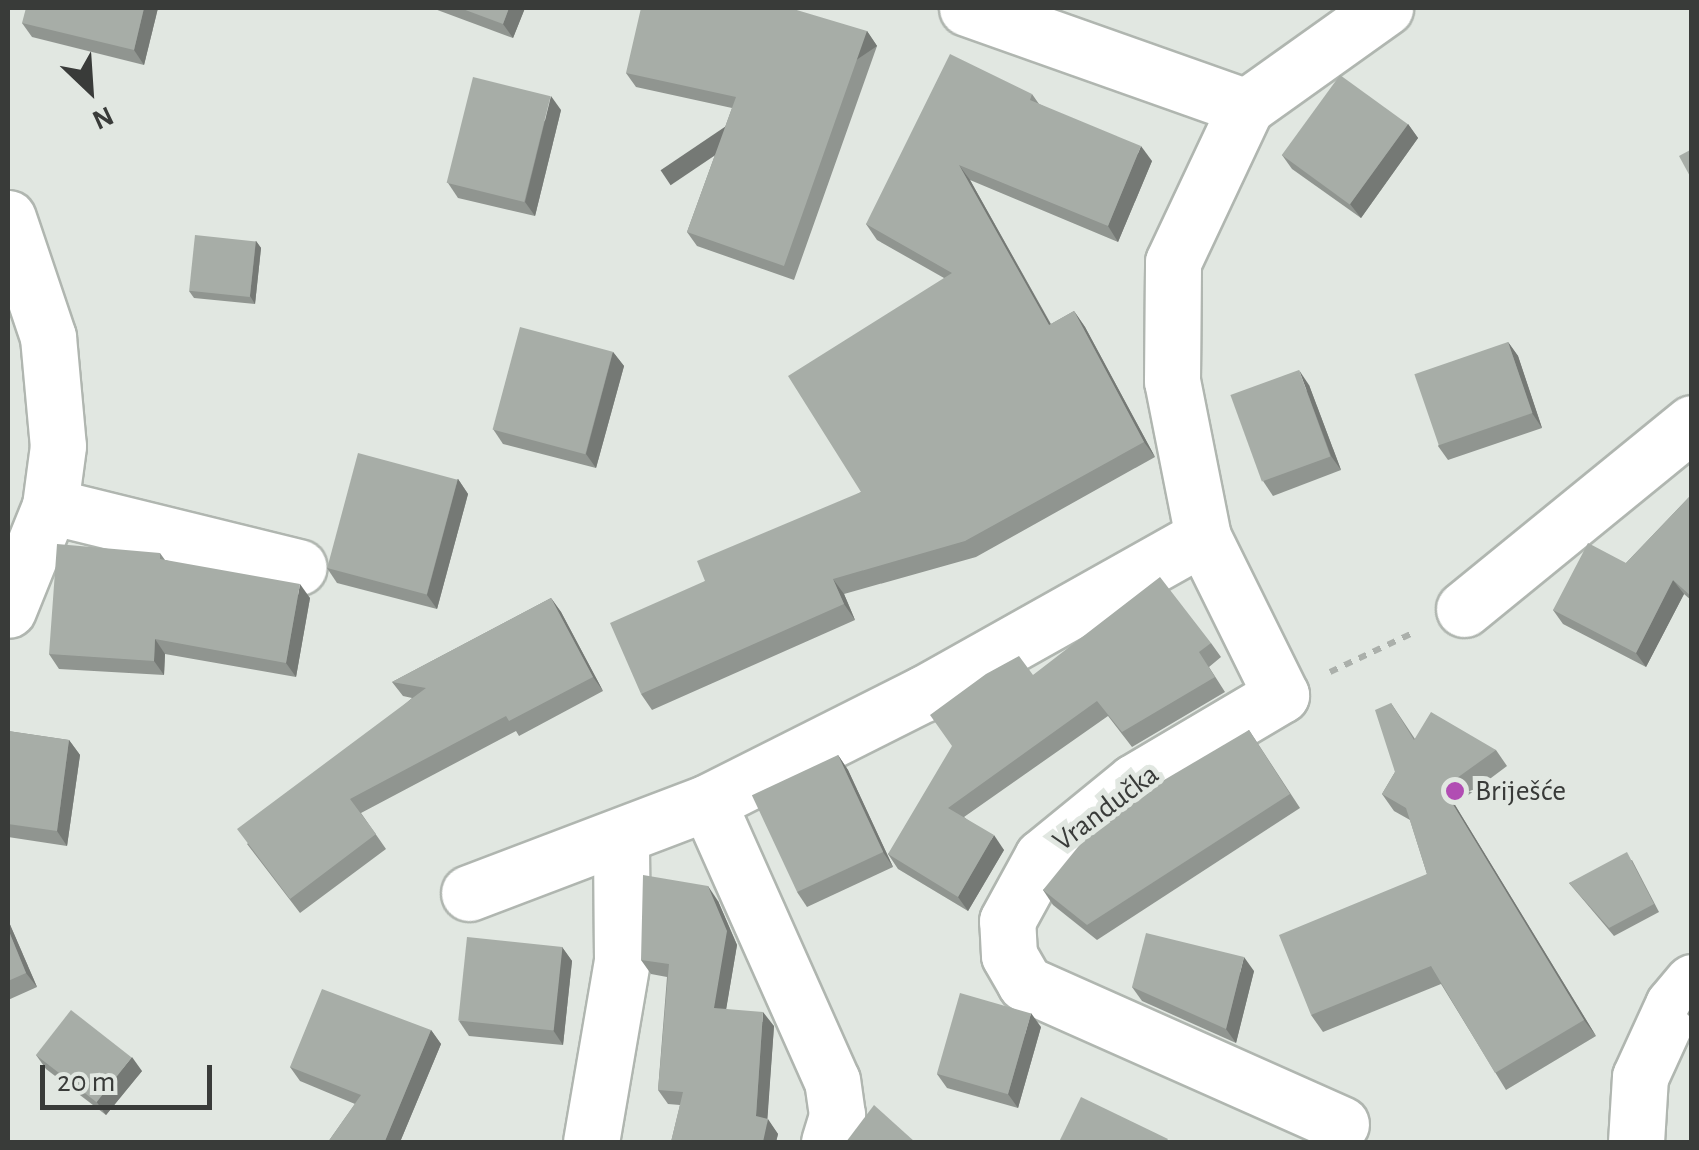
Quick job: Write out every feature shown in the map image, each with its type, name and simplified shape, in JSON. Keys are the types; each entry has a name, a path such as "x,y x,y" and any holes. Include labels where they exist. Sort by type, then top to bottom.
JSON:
{"street":[{"path":"968,8 1246,107"},
{"path":"1282,695 1203,537 1172,382 1173,262 1246,107 1385,8"},
{"path":"8,218 48,337 58,446 50,506 8,610"},
{"path":"1464,609 1692,423"},
{"path":"50,506 299,568"},
{"path":"469,893 620,840 708,802 923,694 1203,537"},
{"name":"Vrandučka","path":"1282,695 1134,782 1042,857 1007,921 1009,955 1025,984 1341,1124"},
{"path":"708,802 832,1081 837,1115 830,1142"},
{"path":"591,1142 622,960 620,840"},
{"path":"1636,1142 1640,1078 1673,1005 1692,982"}],"path":[{"path":"1282,695 1464,609"}],"building":[{"path":"26,8 144,8 134,50 22,23"},
{"path":"460,8 509,8 503,24"},
{"path":"641,8 790,8 867,31 784,266 687,232 736,97 626,73"},
{"path":"950,54 1032,94 1030,100 1141,146 1108,226 959,165 1049,325 1074,311 1144,442 965,541 833,579 844,604 641,694 610,623 705,581 697,561 861,492 788,376 952,273 866,224"},
{"path":"1340,75 1408,124 1350,204 1282,155"},
{"path":"473,77 551,96 524,202 447,183"},
{"path":"1692,149 1692,180 1679,156"},
{"path":"195,235 256,241 250,297 189,291"},
{"path":"520,327 613,352 585,454 493,429"},
{"path":"1508,342 1532,413 1439,445 1414,374"},
{"path":"1299,370 1330,456 1262,481 1230,395"},
{"path":"358,453 457,480 427,595 327,568"},
{"path":"1692,494 1692,597 1673,580 1636,653 1553,610 1588,543 1626,563"},
{"path":"57,544 160,553 160,559 300,584 286,663 155,639 154,661 49,654"},
{"path":"1160,577 1211,643 1199,652 1215,677 1122,732 1097,701 948,808 994,835 958,897 888,854 952,746 930,715 986,674 1019,656 1033,675"},
{"path":"551,598 593,677 509,721 506,716 350,799 376,834 290,899 237,829 426,688 392,682"},
{"path":"1391,703 1414,740 1431,712 1496,750 1443,788 1584,1020 1495,1073 1431,966 1311,1015 1279,935 1427,874 1406,808 1382,794 1395,772 1375,710"},
{"path":"1249,730 1290,794 1087,925 1043,890 1082,842 1142,793"},
{"path":"8,731 69,740 57,831 8,824"},
{"path":"838,755 883,852 797,892 752,795"},
{"path":"1627,852 1654,904 1609,928 1569,883"},
{"path":"643,875 708,886 727,931 714,1008 763,1012 756,1116 768,1119 763,1142 671,1142 683,1092 658,1090 669,964 641,960"},
{"path":"8,929 26,973 8,981"},
{"path":"1146,933 1244,957 1226,1029 1132,987"},
{"path":"467,937 562,947 554,1031 458,1021"},
{"path":"322,989 431,1030 387,1142 328,1142 361,1095 290,1067"},
{"path":"960,993 1031,1013 1008,1094 937,1074"},
{"path":"71,1010 132,1057 97,1102 36,1055"},
{"path":"1081,1097 1168,1139 1059,1142"},
{"path":"874,1105 915,1142 846,1142"}],"place":[{"name":"Briješće","path":"1455,791"}]}
